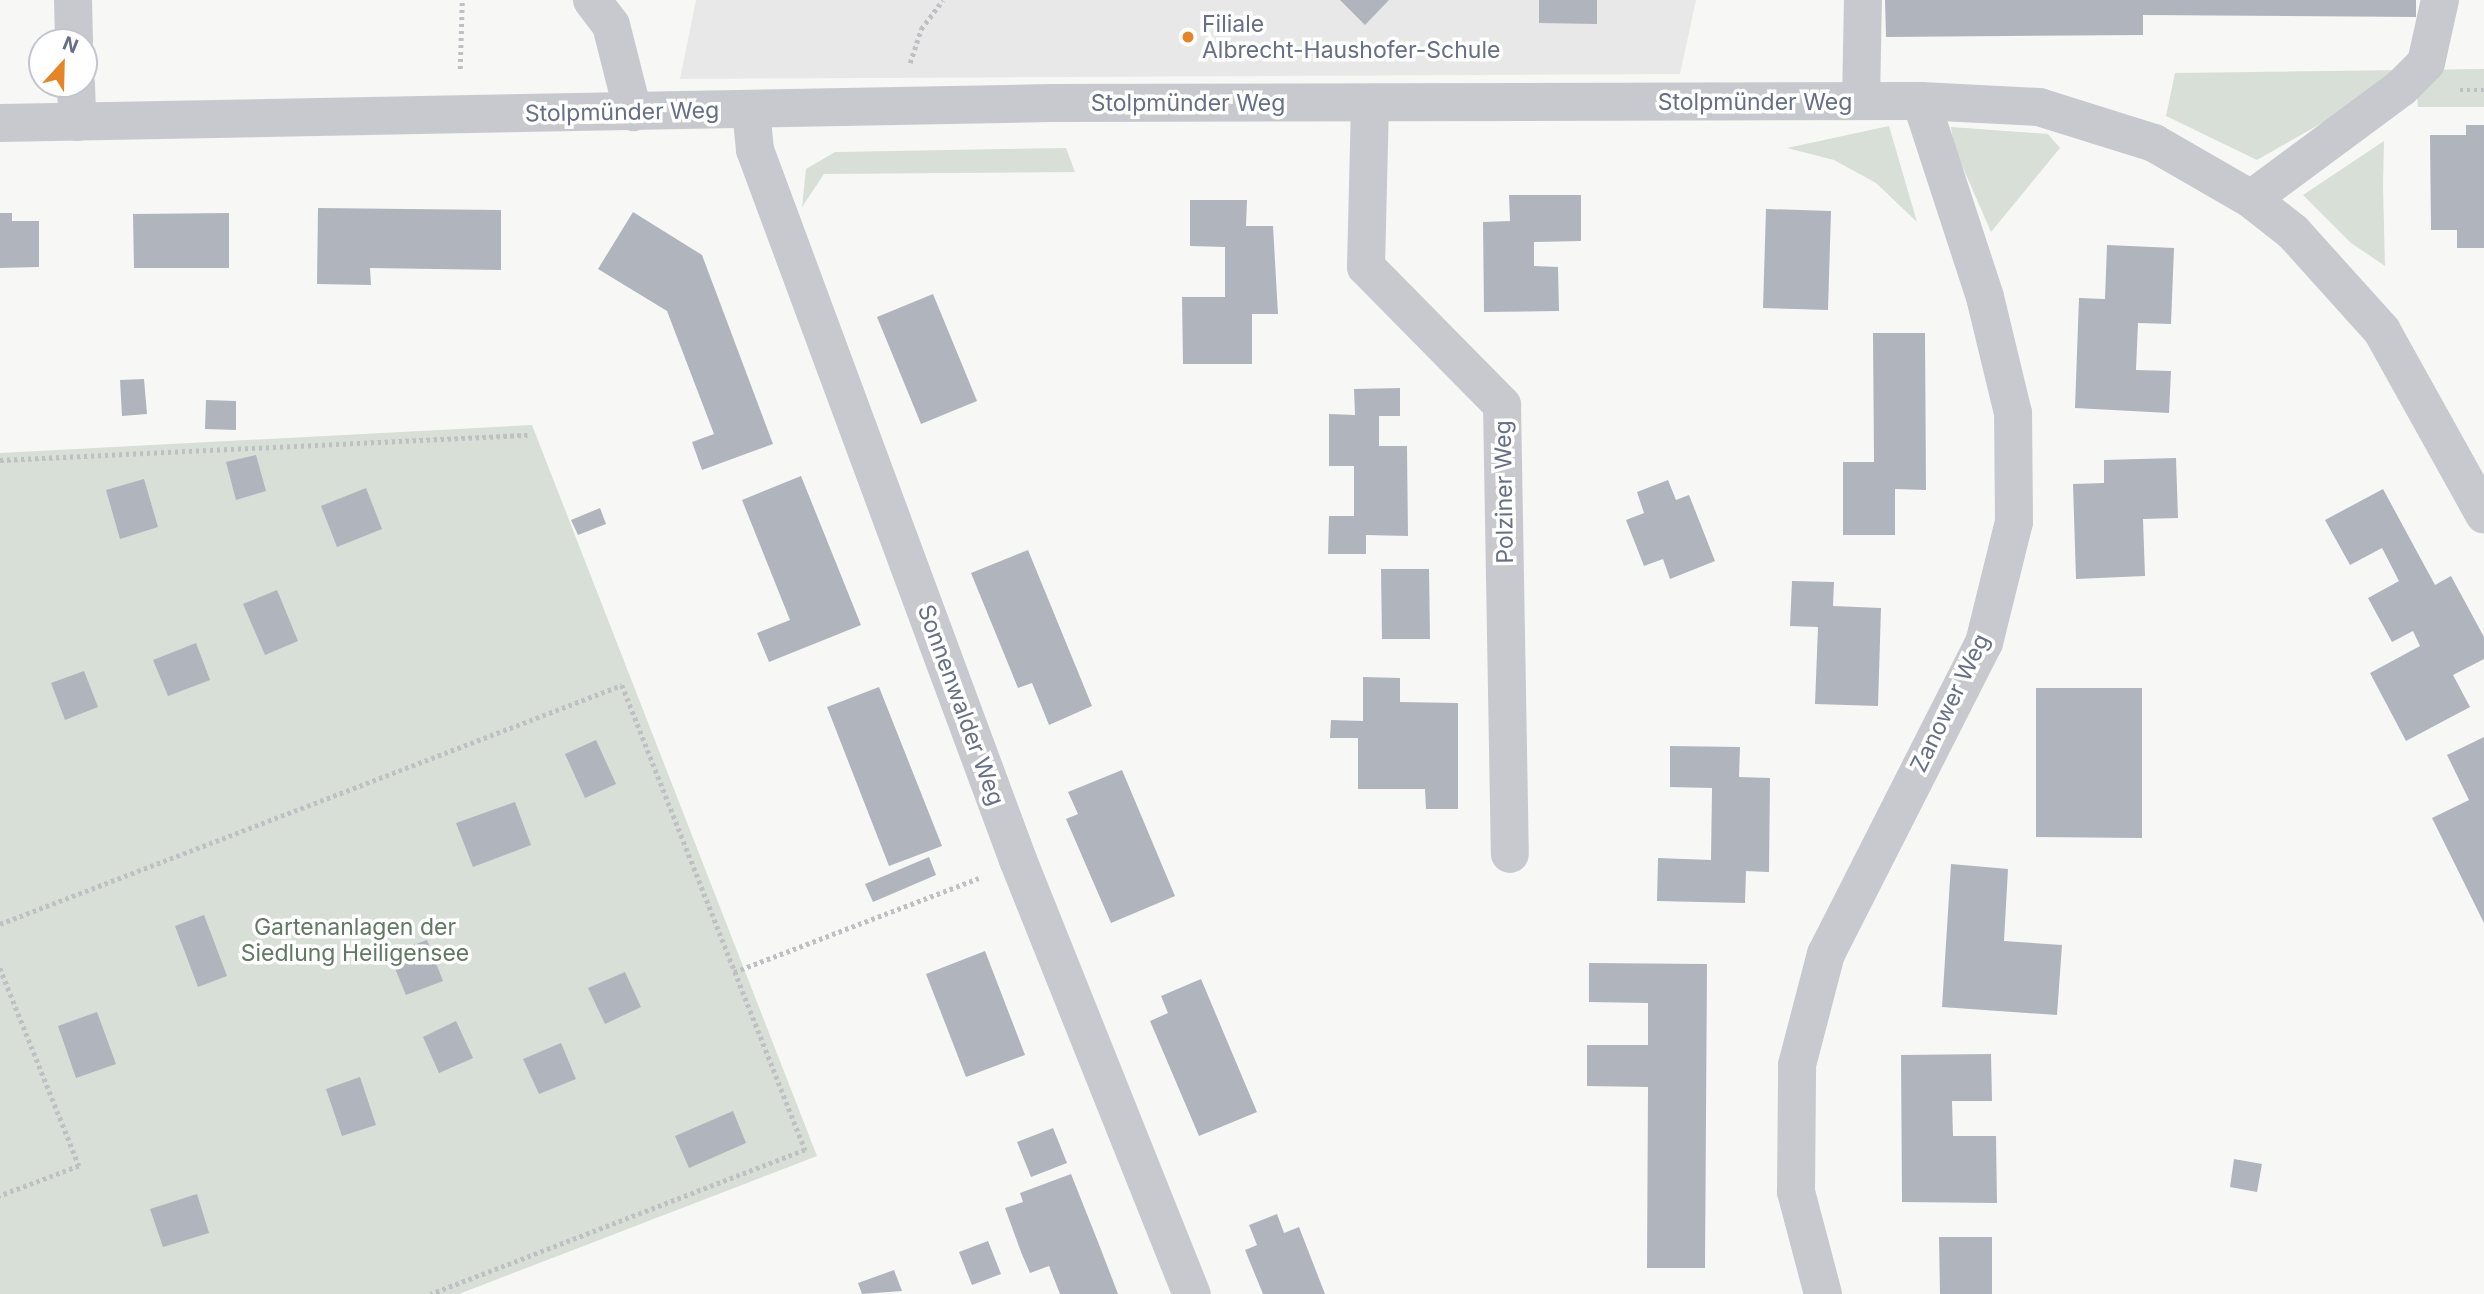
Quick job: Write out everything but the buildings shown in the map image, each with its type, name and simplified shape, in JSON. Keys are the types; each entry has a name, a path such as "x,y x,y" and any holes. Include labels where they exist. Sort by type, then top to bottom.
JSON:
{"street":[{"path":"73,0 74,28"},
{"path":"592,0 611,25 633,112"},
{"path":"1861,101 1863,0"},
{"path":"2251,199 2401,89 2426,63 2440,0"},
{"path":"76,98 77,122"},
{"name":"Stolpmünder Weg","path":"0,123 1370,103 1921,101 2039,107 2154,144 2251,199 2331,268 2382,331 2484,514"},
{"name":"Zanower Weg","path":"1823,1294 1796,1192 1797,1065 1826,954 1984,643 2014,522 2013,412 1985,297 1921,101"},
{"name":"Polziner Weg","path":"1370,103 1366,267 1502,405 1510,853"},
{"name":"Sonnenwalder Weg","path":"751,110 755,150 1018,860 1192,1294"}],"path":[{"path":"458,116 462,0"},
{"path":"921,29 943,0"},
{"path":"0,460 527,435"},
{"path":"0,924 622,685 805,1150 431,1294"},
{"path":"734,972 1018,860"},
{"path":"0,968 79,1166 0,1196"}],"shaded area":[{"name":"Filiale Albrecht-Haushofer-Schule","path":"696,0 1696,0 1680,74 680,79"}],"green space":[{"path":"2484,69 2484,107 2418,107 2415,70 2257,160 2166,116 2175,73"},
{"path":"1889,126 1917,222 1876,183 1834,160 1787,148"},
{"path":"1951,127 2048,134 2060,148 1991,232 1954,147"},
{"path":"2384,141 2385,266 2351,243 2303,195"},
{"path":"1066,148 1075,172 824,174 802,207 806,169 835,152"},
{"name":"Gartenanlagen der Siedlung Heiligensee","path":"532,425 817,1156 459,1294 0,1294 0,453"}],"place":[{"name":"Filiale Albrecht-Haushofer-Schule","path":"1188,37"}]}
